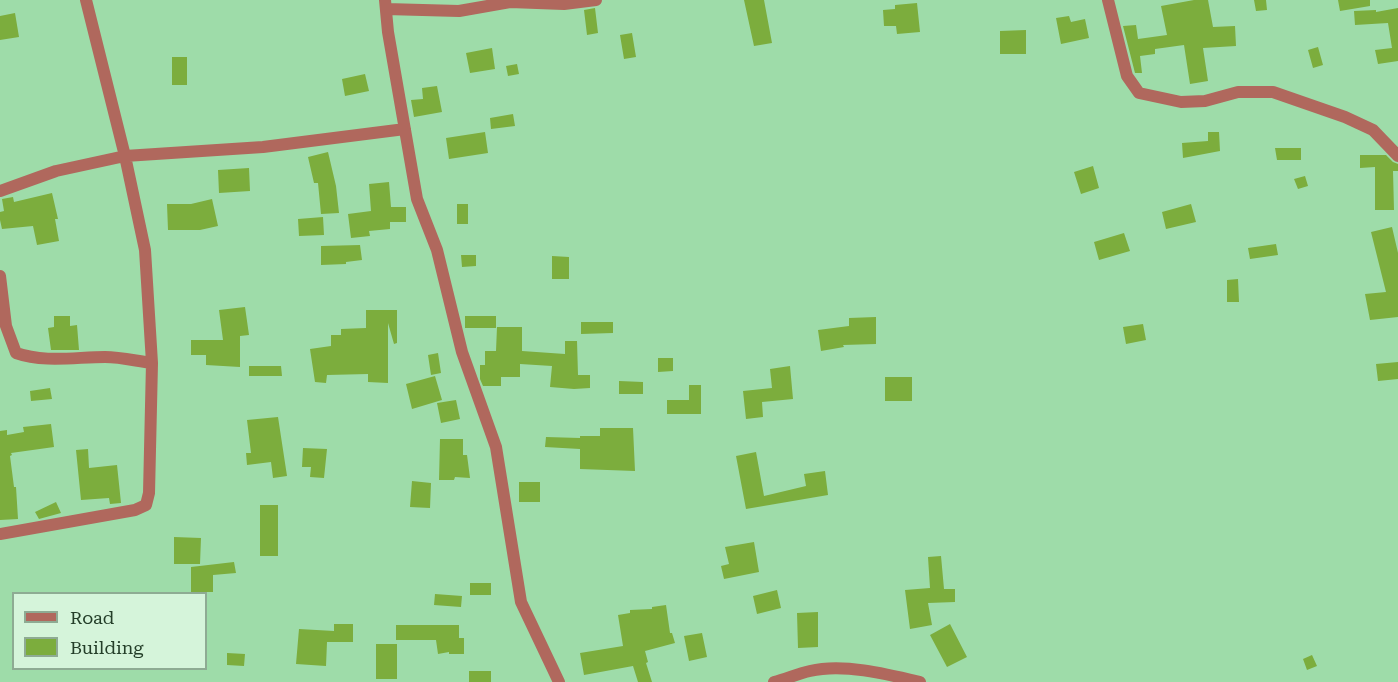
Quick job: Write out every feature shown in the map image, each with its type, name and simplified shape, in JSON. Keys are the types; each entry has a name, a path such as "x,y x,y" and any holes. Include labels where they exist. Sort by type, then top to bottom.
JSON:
{"street":[{"path":"0,534 135,510 146,505 149,493 152,363 146,250 86,0"},
{"path":"559,682 521,602 496,447 462,352 437,250 417,199 385,4 459,11 510,2 564,4 596,0"},
{"path":"1108,0 1127,76 1140,93 1181,102 1204,101 1238,92 1273,92 1346,117 1373,130 1398,156"},
{"path":"0,191 56,171 125,156 262,147 405,129"},
{"path":"0,276 6,326 16,353 59,359 105,357 152,363"},
{"path":"774,682 811,671 840,669 881,672 920,682"}],"building":[{"path":"744,0 764,0 772,43 754,46"},
{"path":"1208,0 1213,27 1235,26 1236,46 1203,48 1208,81 1190,84 1184,45 1155,49 1155,54 1140,56 1142,73 1135,73 1123,26 1136,25 1138,39 1167,35 1161,6"},
{"path":"1254,0 1266,0 1267,10 1256,11"},
{"path":"1338,0 1370,0 1370,6 1340,11"},
{"path":"917,3 920,32 897,34 896,26 884,26 883,10 895,9 895,5"},
{"path":"595,8 598,33 587,35 584,10"},
{"path":"1398,8 1398,61 1378,64 1375,50 1392,48 1388,23 1355,25 1354,11 1376,10 1376,12"},
{"path":"15,13 19,37 0,40 0,16"},
{"path":"1069,16 1071,22 1085,19 1089,38 1061,44 1056,18"},
{"path":"1026,30 1026,54 1000,54 1000,31"},
{"path":"632,33 636,57 624,59 620,35"},
{"path":"1318,47 1323,65 1313,68 1308,50"},
{"path":"492,48 495,69 470,73 466,53"},
{"path":"172,57 187,57 187,85 172,85"},
{"path":"517,64 519,74 508,76 506,66"},
{"path":"365,74 369,91 345,96 342,79"},
{"path":"437,86 442,112 414,117 411,100 423,99 422,88"},
{"path":"513,114 515,126 491,129 490,118"},
{"path":"485,132 488,153 449,159 446,138"},
{"path":"1208,132 1219,132 1220,151 1183,158 1182,143 1208,141"},
{"path":"1275,148 1301,148 1301,160 1277,160"},
{"path":"328,152 336,186 339,213 321,214 318,183 314,183 308,157"},
{"path":"1360,155 1386,155 1398,164 1398,171 1393,171 1394,210 1375,210 1375,167 1360,168"},
{"path":"1093,166 1099,188 1081,194 1074,172"},
{"path":"249,168 250,191 219,193 218,170"},
{"path":"1305,176 1308,186 1298,189 1294,179"},
{"path":"389,182 391,207 406,207 406,222 390,222 390,229 369,231 370,236 351,238 348,214 371,211 369,184"},
{"path":"52,193 58,219 55,219 59,241 37,245 33,226 2,229 0,212 4,211 2,199 13,197 14,202"},
{"path":"212,199 218,226 200,230 168,230 167,204 191,204"},
{"path":"457,204 468,204 468,224 457,224"},
{"path":"1191,204 1196,222 1166,229 1162,212"},
{"path":"323,217 324,235 299,236 298,219"},
{"path":"1392,227 1398,253 1398,317 1370,320 1365,294 1386,292 1371,232"},
{"path":"1124,233 1130,251 1099,260 1094,242"},
{"path":"1276,244 1278,255 1250,259 1248,248"},
{"path":"360,245 362,260 346,262 346,264 321,265 321,246"},
{"path":"461,255 476,255 476,266 462,267"},
{"path":"552,256 569,257 569,279 552,279"},
{"path":"1238,279 1239,302 1227,302 1227,280"},
{"path":"245,307 249,335 240,336 240,367 206,365 206,355 191,355 191,340 223,340 219,310"},
{"path":"366,310 397,310 397,343 394,344 388,323 388,383 368,382 368,374 327,375 326,383 315,382 310,349 331,346 331,335 341,335 341,329 366,328"},
{"path":"54,316 70,316 70,326 77,325 79,350 51,350 48,328 54,327"},
{"path":"465,316 496,316 496,328 465,328"},
{"path":"876,317 876,344 843,345 844,347 821,351 818,330 849,326 849,318"},
{"path":"581,322 613,322 613,333 581,334"},
{"path":"1143,324 1146,340 1126,344 1123,327"},
{"path":"497,327 522,327 522,351 565,354 565,341 577,341 578,375 590,375 590,388 550,387 552,366 520,364 520,377 501,377 501,386 483,386 480,379 480,365 485,365 485,351 496,351"},
{"path":"438,353 441,373 431,375 428,355"},
{"path":"658,358 673,358 673,371 658,372"},
{"path":"1398,362 1398,379 1378,381 1376,364"},
{"path":"249,366 281,366 282,376 249,376"},
{"path":"790,366 793,399 762,402 763,417 746,419 743,391 772,388 770,369"},
{"path":"435,376 442,400 412,409 406,384"},
{"path":"885,377 912,377 912,401 885,401"},
{"path":"619,381 643,382 643,394 619,394"},
{"path":"689,385 701,385 701,414 667,414 667,400 689,400"},
{"path":"50,388 52,399 31,401 30,391"},
{"path":"456,400 460,419 441,423 437,403"},
{"path":"278,417 287,476 273,478 271,462 247,465 246,453 251,453 247,420"},
{"path":"51,424 54,447 11,453 18,519 0,520 0,431 7,430 7,435 24,432 23,427"},
{"path":"600,428 633,428 635,471 580,469 580,449 545,447 546,437 600,436"},
{"path":"440,439 463,439 463,455 467,455 470,478 455,477 454,480 439,480"},
{"path":"303,448 327,449 324,478 310,477 311,467 302,467"},
{"path":"88,449 89,468 117,465 121,503 110,504 109,498 81,500 76,450"},
{"path":"756,452 764,496 806,486 804,474 825,471 828,495 746,509 736,456"},
{"path":"412,481 431,483 430,508 410,507"},
{"path":"519,482 540,482 540,502 519,502"},
{"path":"56,502 61,513 39,519 35,512"},
{"path":"260,505 278,505 278,556 260,556"},
{"path":"174,537 201,538 200,564 174,564"},
{"path":"754,542 759,572 724,579 721,566 729,564 725,547"},
{"path":"941,556 944,589 955,589 955,602 928,603 932,625 910,629 905,590 930,588 928,557"},
{"path":"234,562 236,573 213,575 213,592 191,592 191,567"},
{"path":"470,583 491,583 491,595 470,595"},
{"path":"777,590 781,608 757,614 753,596"},
{"path":"435,594 462,596 461,607 434,605"},
{"path":"666,605 670,633 675,643 645,651 652,682 638,682 633,666 584,675 580,653 623,646 618,615 630,613 630,610 652,609 652,607"},
{"path":"818,612 818,647 798,648 797,613"},
{"path":"334,624 353,624 353,642 327,642 326,666 296,664 299,629 334,631"},
{"path":"950,624 967,657 947,667 930,635"},
{"path":"396,625 459,625 459,638 464,638 464,654 449,654 449,652 438,654 436,640 396,640"},
{"path":"702,633 707,657 689,661 684,636"},
{"path":"376,644 397,644 397,679 376,679"},
{"path":"227,653 245,654 244,666 227,665"},
{"path":"1312,655 1317,666 1307,670 1303,659"},
{"path":"469,671 491,671 491,682 469,682"}]}
